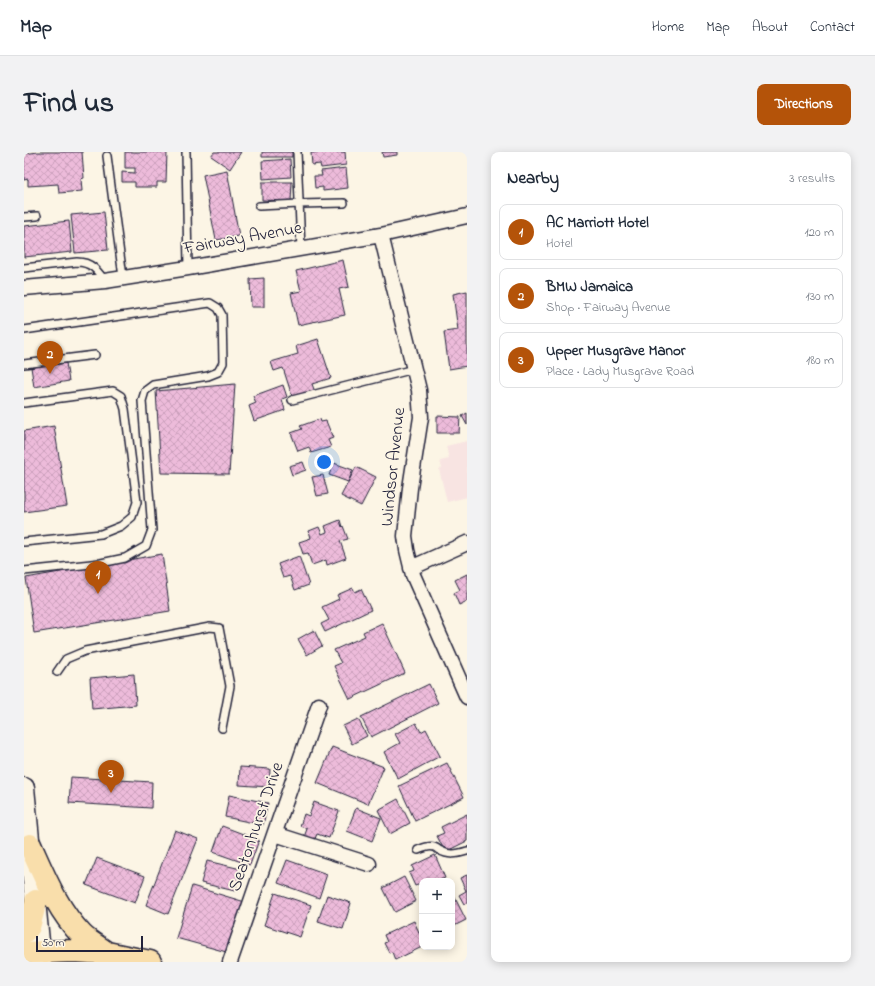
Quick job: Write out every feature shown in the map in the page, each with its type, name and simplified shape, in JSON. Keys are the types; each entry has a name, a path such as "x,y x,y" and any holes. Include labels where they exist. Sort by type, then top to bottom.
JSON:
{"main road":[{"path":"24,788 36,901 35,955 73,951 107,953 150,962"},
{"path":"30,845 57,902 73,926 83,937 107,953"},
{"path":"24,932 29,927 36,901"}],"street":[{"name":"Fairway Avenue","path":"24,288 105,281 188,268 301,249 467,216"},
{"name":"Windsor Avenue","path":"380,234 419,390 421,417 410,488 405,536 411,568 418,588 467,697"},
{"path":"411,568 467,543"},
{"name":"Seatonhurst Drive","path":"230,962 319,705"},
{"path":"275,834 369,864"}],"lane":[{"path":"186,152 188,268"},
{"path":"297,152 301,249"},
{"path":"107,156 123,277"},
{"path":"260,206 344,203"},
{"path":"24,217 37,216"},
{"path":"24,268 85,262 96,269 105,281"},
{"path":"24,330 210,303 218,308 222,315 223,363 218,372 208,376 153,385 145,392 142,401 152,530 146,546 125,558 101,564 24,571"},
{"path":"24,364 95,355"},
{"path":"292,400 414,369"},
{"path":"24,404 113,391 120,396 125,409 137,502 132,518 121,526 101,534 24,542"},
{"path":"57,672 66,659 85,651 210,628 219,628 230,686 222,728"},
{"path":"418,850 429,846 435,847 449,854 456,855 467,851"}],"shaded area":[{"path":"467,441 467,497 447,502 439,469 442,468 440,461 449,459 446,446"}],"building":[{"path":"38,152 82,152 84,178 81,179 82,191 59,193 58,184 28,186 28,179 24,180 24,154"},
{"path":"125,152 167,152 166,182 157,182 157,187 135,187 135,182 122,182 122,172 135,173 135,168 125,168"},
{"path":"214,152 241,152 230,169 211,156"},
{"path":"262,152 292,152 292,157 262,157"},
{"path":"345,152 346,165 321,168 320,164 312,165 311,153"},
{"path":"382,152 397,152 397,155 383,157"},
{"path":"290,159 291,177 263,179 262,161"},
{"path":"346,168 348,188 323,191 323,187 315,188 314,176 322,176 321,171"},
{"path":"227,170 239,236 216,240 203,175"},
{"path":"262,182 292,182 291,201 262,200"},
{"path":"104,212 108,250 75,253 71,215"},
{"path":"69,221 72,252 24,257 24,226"},
{"path":"343,260 349,287 339,289 345,315 298,325 291,293 301,291 296,271"},
{"path":"264,278 264,307 251,307 250,279"},
{"path":"467,291 467,366 449,369 444,332 458,330 453,294"},
{"path":"318,339 331,378 312,384 315,392 293,399 283,368 274,371 271,362 298,354 296,346"},
{"path":"66,363 69,381 34,387 31,367"},
{"path":"235,384 229,474 161,473 156,391"},
{"path":"283,385 287,397 282,399 285,410 254,421 249,406 256,403 253,396"},
{"path":"467,413 467,425 462,416"},
{"path":"437,416 460,417 459,433 437,433"},
{"path":"320,419 321,422 326,421 333,438 328,440 331,447 311,453 309,447 298,451 291,433 302,429 300,426"},
{"path":"54,426 67,506 24,512 24,431"},
{"path":"303,462 306,470 292,475 289,466"},
{"path":"334,463 353,470 348,482 329,475"},
{"path":"356,467 376,477 361,506 341,496"},
{"path":"323,475 328,494 317,496 312,477"},
{"path":"340,520 348,539 340,541 346,558 327,565 326,560 312,565 308,553 303,554 299,542 311,538 309,531 319,527 322,534 327,532 325,526"},
{"path":"162,554 170,611 34,633 26,578"},
{"path":"299,556 309,585 295,590 290,576 283,578 278,564"},
{"path":"467,574 467,601 459,605 454,593 460,590 455,580"},
{"path":"353,588 355,592 361,589 371,610 325,632 321,624 329,620 322,607 339,599 337,595"},
{"path":"382,623 405,673 350,699 334,666 341,663 334,650 365,636 363,632"},
{"path":"314,630 322,646 307,655 298,639"},
{"path":"134,674 136,705 92,709 90,678"},
{"path":"429,684 438,703 371,737 361,717"},
{"path":"358,719 367,736 352,744 343,726"},
{"path":"416,723 421,732 426,729 440,756 398,779 384,752 400,743 395,734"},
{"path":"332,747 384,767 368,804 317,783"},
{"path":"447,763 464,797 415,821 399,786"},
{"path":"240,767 270,769 269,787 239,785"},
{"path":"71,777 152,782 151,808 69,803"},
{"path":"229,795 268,803 263,825 225,817"},
{"path":"398,799 410,823 390,834 378,810"},
{"path":"314,802 339,811 329,838 317,834 314,841 304,837 307,829 300,826 304,814 309,816"},
{"path":"356,808 381,818 372,841 347,831"},
{"path":"467,814 467,841 445,852 437,836 444,833 441,827"},
{"path":"222,826 259,840 250,865 213,852"},
{"path":"175,830 198,839 168,914 146,905"},
{"path":"435,855 445,878 419,878 419,884 415,886 409,873 414,871 412,866"},
{"path":"97,858 145,876 135,903 86,885"},
{"path":"287,860 327,874 319,898 278,883"},
{"path":"207,861 241,869 235,891 201,883"},
{"path":"467,875 467,903 464,904 459,895 466,891 460,878"},
{"path":"404,877 416,901 395,912 383,888"},
{"path":"192,886 245,902 230,953 176,938"},
{"path":"275,893 311,905 300,937 264,925"},
{"path":"327,895 351,903 343,929 318,921"},
{"path":"455,898 466,920 455,926"},
{"path":"414,921 419,932 419,948 395,960 392,952 389,953 384,943 387,942 384,935"}],"place":[{"name":"BMW Jamaica","path":"50,374"},
{"name":"AC Marriott Hotel","path":"98,594"},
{"name":"Upper Musgrave Manor","path":"111,793"}]}
